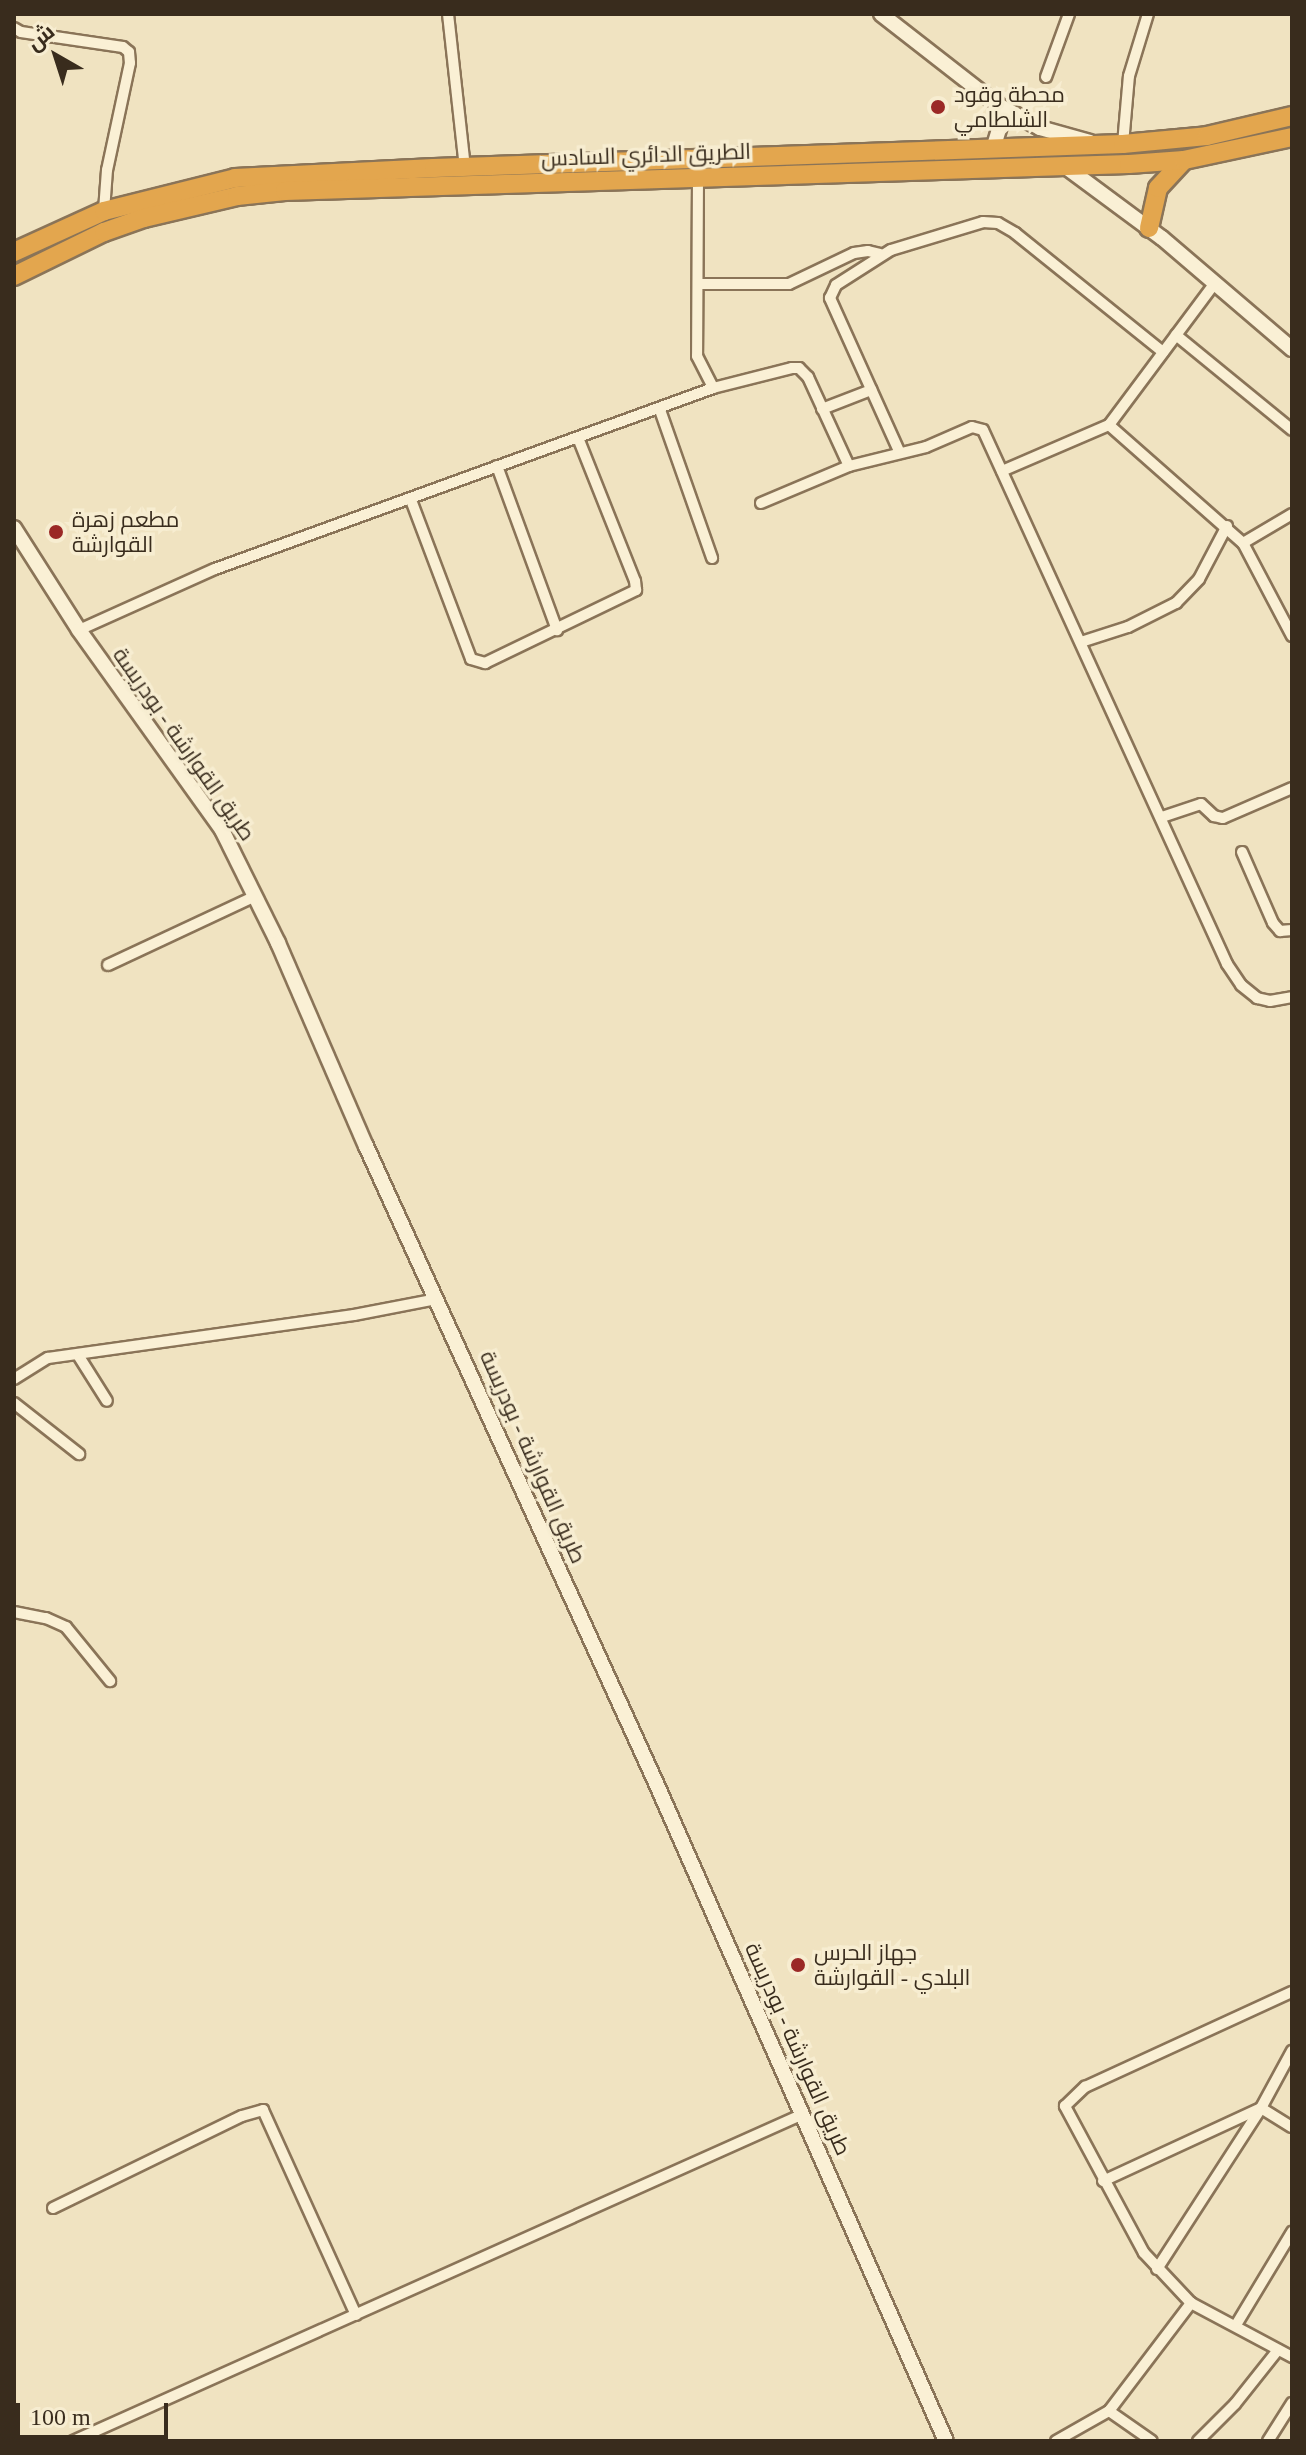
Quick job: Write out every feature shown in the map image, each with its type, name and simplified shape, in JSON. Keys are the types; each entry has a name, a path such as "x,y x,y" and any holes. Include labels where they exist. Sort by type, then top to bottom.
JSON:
{"highway":[{"name":"الطريق الدائري السادس","path":"14,276 104,232 190,206 285,191 434,177 465,167 1123,144 1207,136 1292,116"},
{"name":"الطريق الدائري السادس","path":"14,252 104,211 235,178 698,177 1066,167 1184,160 1292,137"},
{"path":"1149,228 1158,188 1184,160"}],"main road":[{"path":"881,14 998,105 1040,128 1094,143"},
{"path":"993,149 1000,126 998,105"},
{"path":"1066,167 1149,228 1292,349"},
{"name":"طريق القوارشة - بودريسة","path":"14,528 79,630 222,830 255,896 803,2114 946,2441"}],"street":[{"path":"448,14 465,167"},
{"path":"1046,77 1069,14"},
{"path":"1123,144 1129,76 1148,14"},
{"path":"14,28 21,32 123,47 129,52 130,63 107,170 104,211"},
{"path":"698,177 697,356 713,388"},
{"path":"899,451 830,298 836,285 880,254 983,222 998,223 1015,233 1163,352"},
{"path":"699,284 789,284 854,253 868,251 880,254"},
{"path":"1002,471 1109,425 1214,284"},
{"path":"1176,335 1292,430"},
{"path":"79,630 190,578 411,500 497,466 660,410 713,388 799,368 808,377 849,466"},
{"path":"822,409 871,390"},
{"path":"660,410 712,558"},
{"path":"1109,425 1243,543 1292,636"},
{"path":"761,503 849,466 899,451 926,447 976,426 986,435 1234,976 1257,998 1270,1001 1292,997"},
{"path":"411,500 471,659 485,663 636,590 578,438"},
{"path":"497,466 557,630"},
{"path":"1243,543 1292,514"},
{"path":"1081,642 1128,627 1176,603 1199,579 1227,526"},
{"path":"1162,817 1201,804 1214,816 1223,818 1292,788"},
{"path":"1242,852 1273,923 1280,931 1292,930"},
{"path":"108,965 255,896"},
{"path":"14,1379 48,1358 205,1333 354,1315 437,1299"},
{"path":"78,1355 107,1401"},
{"path":"14,1403 79,1454"},
{"path":"14,1612 46,1618 66,1627 110,1681"},
{"path":"1292,1992 1085,2087 1065,2106 1129,2230 1157,2269 1191,2303 1292,2357"},
{"path":"1157,2269 1261,2108 1292,2051"},
{"path":"1103,2181 1261,2108"},
{"path":"1261,2108 1292,2127"},
{"path":"53,2208 263,2110 356,2315"},
{"path":"73,2441 803,2114"},
{"path":"1236,2325 1292,2232"},
{"path":"1056,2441 1109,2411 1191,2303"},
{"path":"1198,2441 1235,2404 1278,2350"},
{"path":"1268,2441 1292,2403"},
{"path":"1109,2411 1152,2441"}],"place":[{"name":"محطة وقود الشلطامي","path":"938,107"},
{"name":"مطعم زهرة القوارشة","path":"56,532"},
{"name":"جهاز الحرس البلدي - القوارشة","path":"798,1965"}]}
